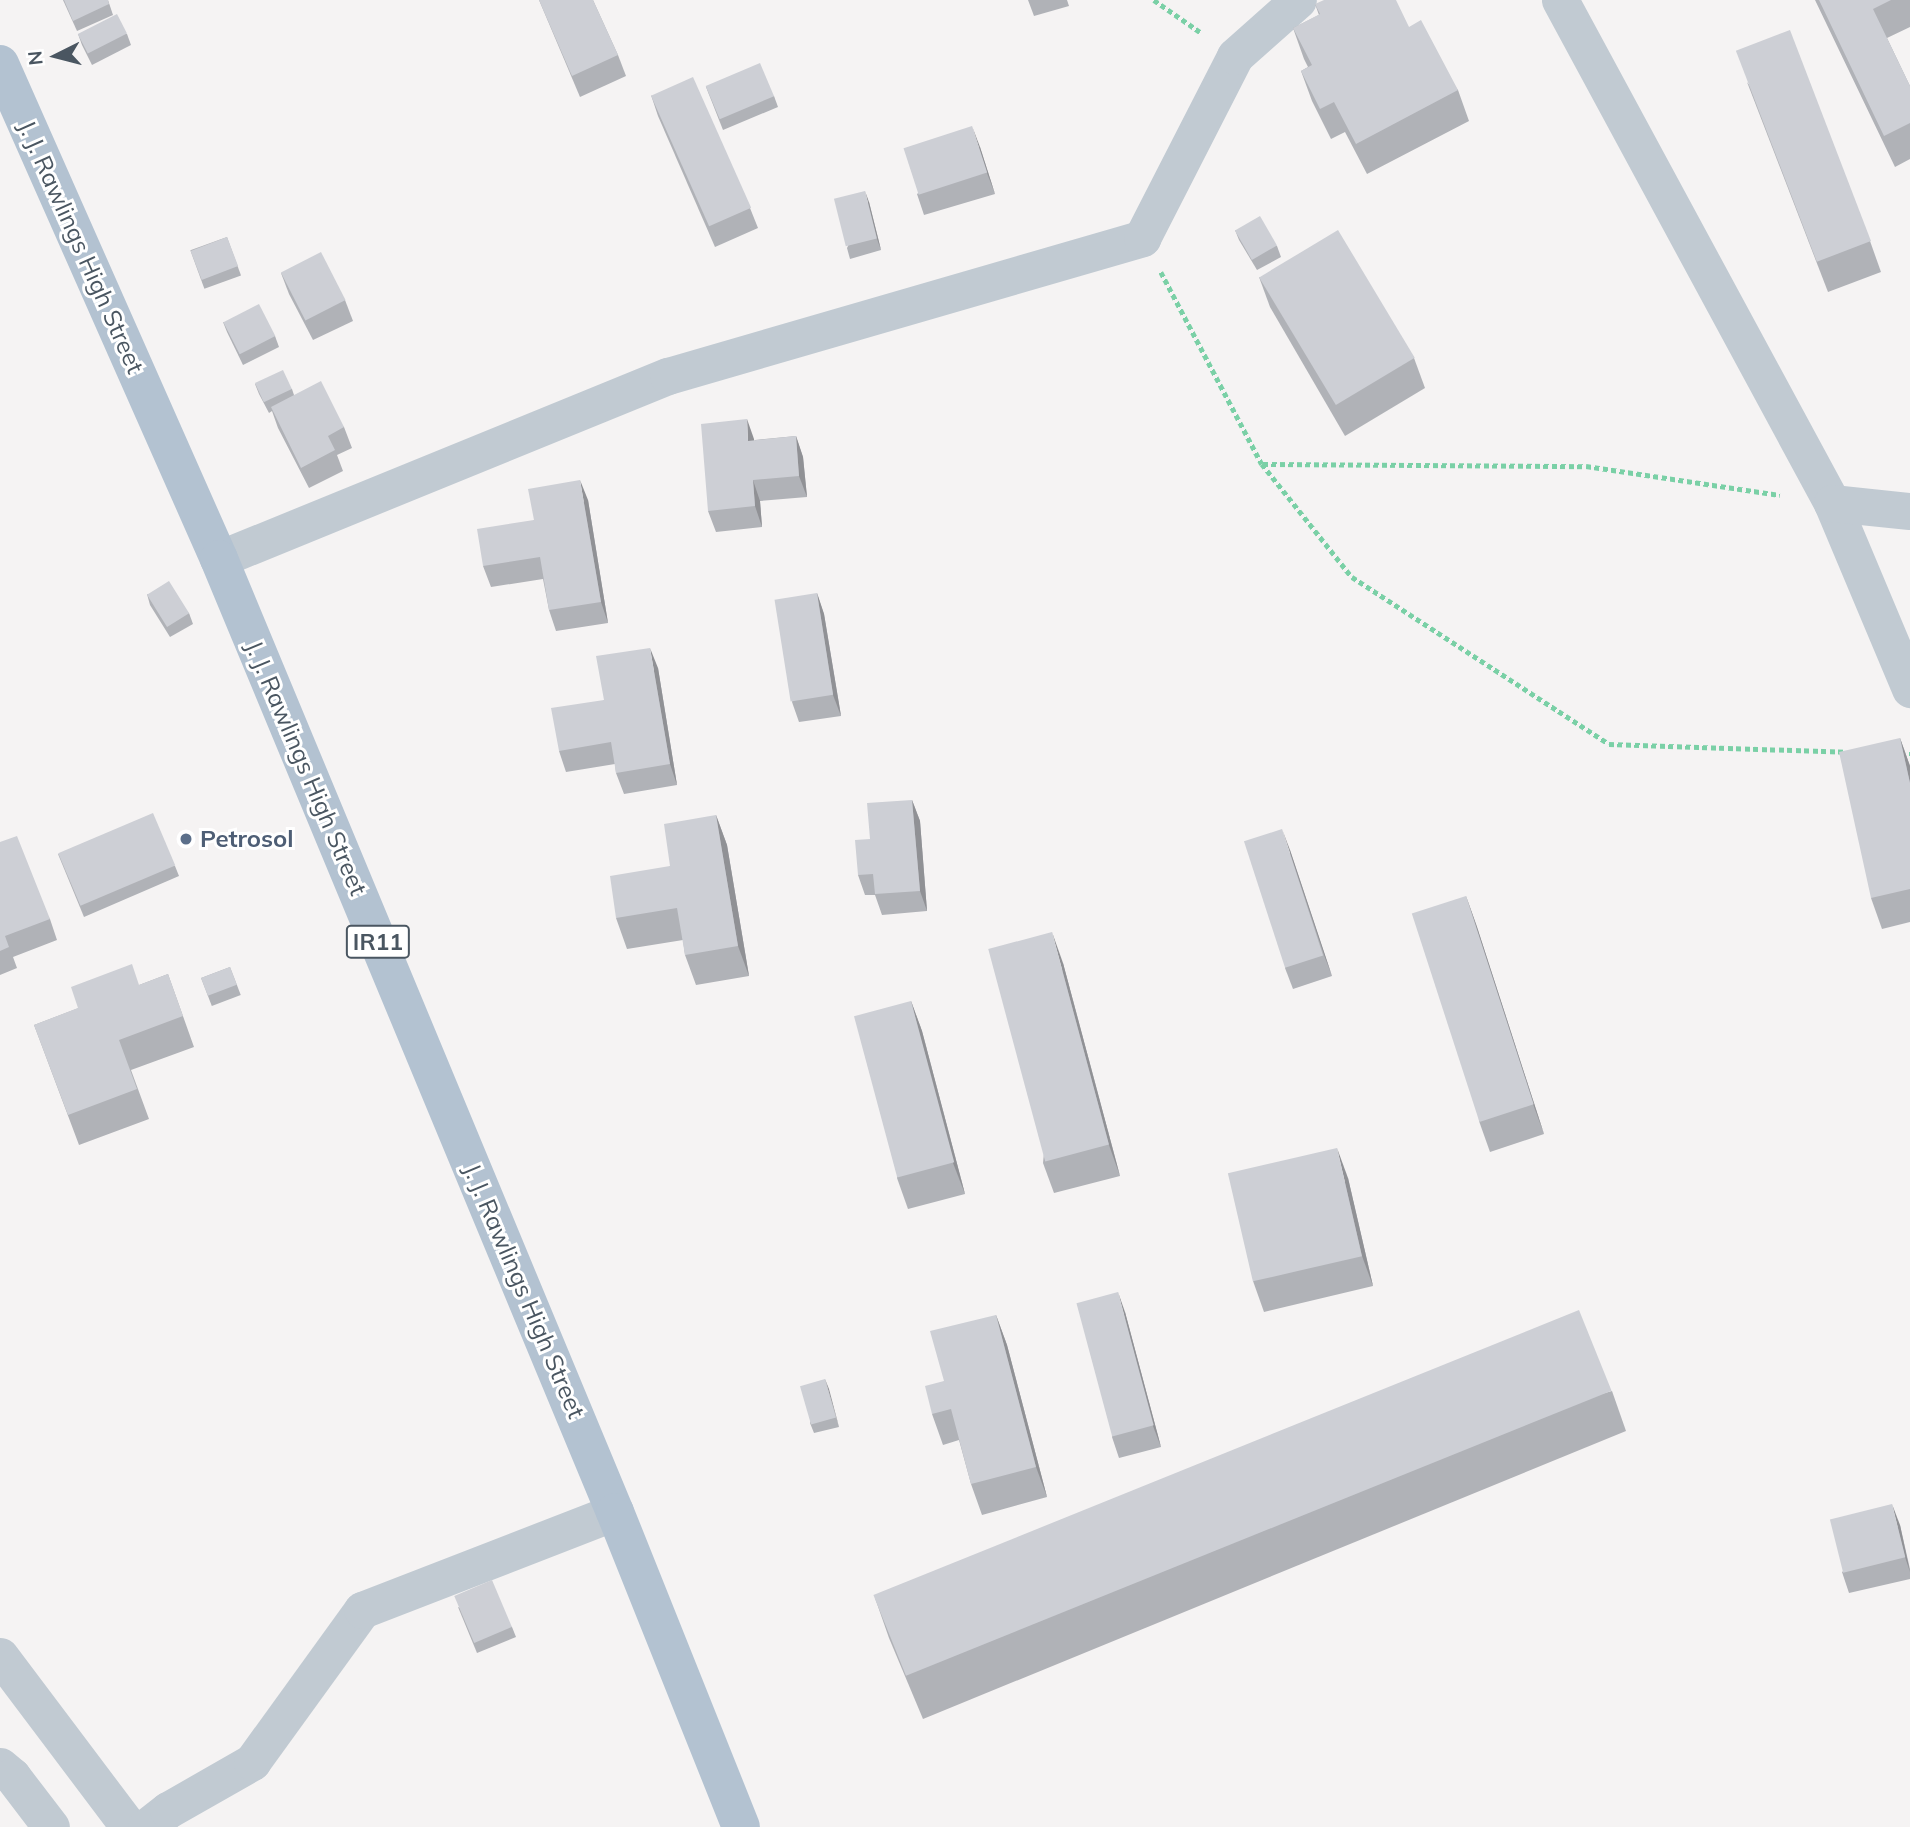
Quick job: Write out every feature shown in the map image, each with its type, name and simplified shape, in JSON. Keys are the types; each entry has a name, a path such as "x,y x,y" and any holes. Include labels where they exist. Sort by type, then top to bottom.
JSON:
{"main road":[{"name":"J. J. Rawlings High Street","path":"0,64 219,559 615,1512 741,1827"}],"street":[{"path":"219,559 668,376 1142,238 1235,56 1298,0"},
{"path":"1560,0 1832,503 1910,690"},
{"path":"1832,503 1910,511"},
{"path":"146,1827 168,1810 252,1762 362,1610 615,1512"},
{"path":"0,1656 129,1827"},
{"path":"0,1766 12,1776 51,1827"}],"path":[{"path":"1154,0 1235,56"},
{"path":"1142,238 1262,464 1352,578 1609,744 1855,752"},
{"path":"1262,464 1586,466 1832,503"},
{"path":"1896,754 1910,754"}],"building":[{"path":"64,0 108,0 109,4 73,21"},
{"path":"539,0 593,0 618,55 572,76"},
{"path":"1324,0 1396,0 1409,27 1421,20 1458,90 1356,144 1334,102 1320,109 1301,71 1312,65 1293,28 1320,14 1315,4"},
{"path":"1819,0 1891,0 1873,9 1910,86 1910,123 1884,136"},
{"path":"117,14 127,34 88,54 78,34"},
{"path":"1790,30 1871,241 1817,262 1736,51"},
{"path":"760,63 774,96 720,119 706,86"},
{"path":"693,77 751,208 709,226 651,96"},
{"path":"972,126 987,173 919,195 904,148"},
{"path":"865,191 877,239 846,246 834,199"},
{"path":"1260,216 1277,245 1252,260 1235,230"},
{"path":"1338,230 1415,358 1336,405 1259,277"},
{"path":"227,237 238,266 202,280 191,251"},
{"path":"321,252 346,300 305,321 281,272"},
{"path":"259,304 275,336 240,354 223,322"},
{"path":"283,370 292,389 264,402 255,383"},
{"path":"321,381 344,427 328,436 335,450 301,468 271,407"},
{"path":"747,419 748,441 796,436 799,476 753,480 755,506 708,511 701,424"},
{"path":"580,480 601,602 549,610 540,557 483,566 477,529 534,520 528,489"},
{"path":"169,581 189,613 167,627 147,595"},
{"path":"817,593 833,695 791,701 775,600"},
{"path":"650,648 670,764 616,773 611,742 559,751 551,708 604,700 596,656"},
{"path":"1900,738 1910,783 1910,889 1871,898 1839,752"},
{"path":"912,800 920,891 875,894 873,874 858,875 855,840 870,839 867,803"},
{"path":"153,813 175,865 80,906 58,853"},
{"path":"716,815 738,946 685,955 677,908 616,918 610,876 670,866 664,824"},
{"path":"1282,829 1323,955 1285,968 1244,841"},
{"path":"17,836 50,919 5,936 9,947 0,951 0,842"},
{"path":"1466,896 1534,1104 1479,1122 1412,914"},
{"path":"1052,932 1109,1145 1045,1162 988,949"},
{"path":"132,964 139,985 168,974 183,1016 119,1040 137,1089 68,1115 34,1025 78,1008 71,987"},
{"path":"230,967 237,985 208,996 201,978"},
{"path":"911,1001 954,1162 897,1178 854,1016"},
{"path":"1337,1148 1362,1256 1253,1281 1228,1173"},
{"path":"1118,1292 1154,1425 1112,1436 1076,1303"},
{"path":"1579,1310 1612,1391 906,1676 873,1595"},
{"path":"996,1315 1036,1467 971,1484 951,1409 932,1414 925,1386 944,1381 930,1331"},
{"path":"825,1379 836,1417 811,1425 800,1386"},
{"path":"1892,1504 1905,1557 1843,1573 1830,1519"},
{"path":"492,1580 512,1627 474,1643 454,1596"}],"place":[{"name":"Petrosol","path":"186,839"}]}
